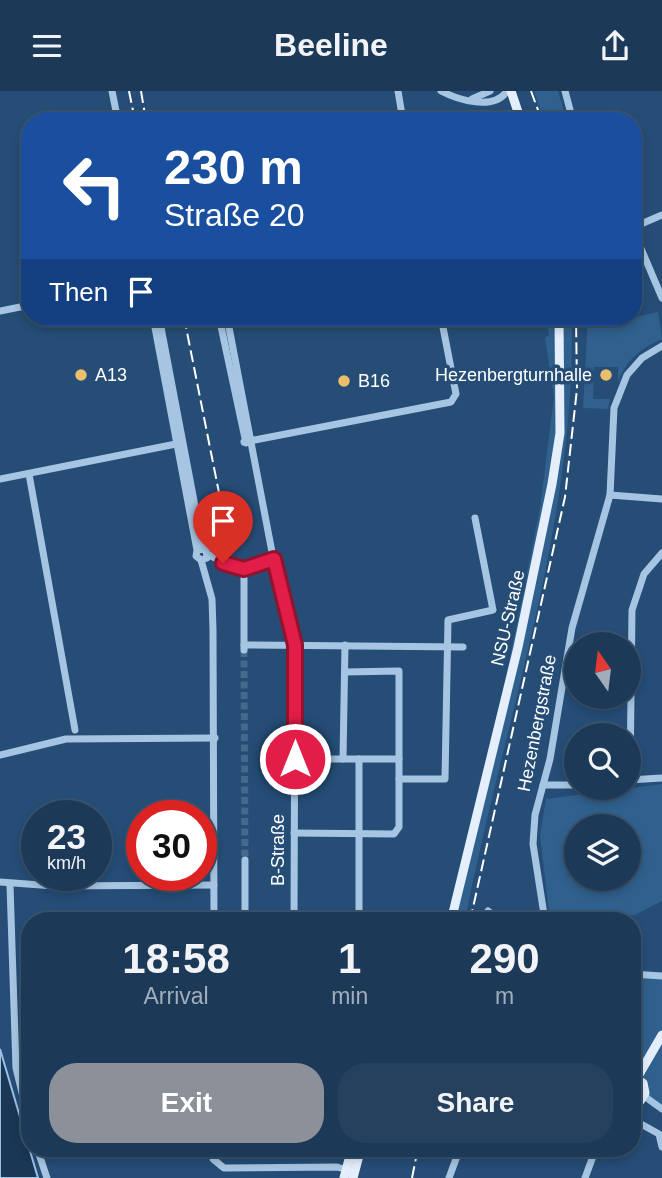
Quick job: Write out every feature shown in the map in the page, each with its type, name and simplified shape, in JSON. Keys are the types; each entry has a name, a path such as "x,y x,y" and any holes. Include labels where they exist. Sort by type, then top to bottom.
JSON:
{"main road":[{"path":"510,92 518,112"},
{"name":"NSU-Straße","path":"453,912 516,654 556,462 561,369 559,326"},
{"path":"641,1067 662,1035"},
{"path":"641,1083 644,1085 644,1096 641,1098"},
{"path":"350,1174 357,1157"}],"street":[{"path":"112,91 116,112"},
{"path":"398,91 402,112"},
{"path":"441,91 480,102 504,100 515,112"},
{"path":"468,100 490,91"},
{"path":"565,91 571,112"},
{"path":"497,99 510,92"},
{"path":"642,226 662,215"},
{"path":"642,249 662,298"},
{"path":"654,278 662,274"},
{"path":"0,311 21,307"},
{"path":"159,326 203,554 210,577 208,582 213,620 215,800"},
{"name":"B-Straße","path":"221,326 295,645 294,912"},
{"name":"B-Straße","path":"229,326 249,443"},
{"path":"249,443 451,403 457,397 443,326"},
{"name":"Hezenbergstraße","path":"544,912 533,838 572,628 610,495 616,397 623,381 636,364 662,346"},
{"path":"0,479 181,443"},
{"path":"29,474 75,730"},
{"path":"610,495 662,499"},
{"path":"398,779 445,779 447,620 493,610 475,518"},
{"path":"630,723 632,610 643,575 662,553"},
{"path":"203,554 244,569 274,559"},
{"path":"244,569 244,647 463,647"},
{"path":"343,759 345,645"},
{"path":"294,833 394,834 399,827 399,671 345,672"},
{"path":"0,755 66,739 215,738"},
{"path":"295,759 399,759"},
{"path":"359,759 359,912"},
{"path":"641,779 662,778"},
{"path":"543,785 564,785"},
{"path":"245,860 245,912"},
{"path":"0,882 10,885 126,885"},
{"path":"10,885 16,1067 21,1088"},
{"path":"214,891 214,912"},
{"path":"641,974 662,975"},
{"path":"644,1096 662,1109"},
{"path":"641,1122 661,1132 662,1147"},
{"path":"40,1157 47,1178"},
{"path":"214,1157 216,1163 224,1168 350,1174"},
{"path":"449,1178 457,1157"},
{"path":"585,1178 593,1157"}],"shaded area":[{"path":"534,91 558,91 564,112 541,112"},
{"path":"658,312 662,339 635,356 618,383 618,367 594,367 593,399 610,399 608,409 583,408 588,326 642,326 642,316"},
{"path":"548,326 572,326 569,406 549,554 467,912 453,912 486,777 540,508 554,397 545,338 549,335"},
{"path":"662,784 662,901 641,912 549,912 540,835 546,799 564,797 564,800 641,800 641,787"},
{"path":"641,977 662,978 662,1106 642,1093"},
{"path":"0,1049 21,1120 21,1157 32,1157 38,1178 0,1178"}],"tunnel":[{"path":"244,650 245,860"}],"railway":[{"path":"129,91 133,112"},
{"path":"141,91 144,112"},
{"path":"531,91 539,112"},
{"path":"186,326 230,548"},
{"path":"472,912 565,497 577,389 576,326"},
{"path":"412,1178 416,1157"}],"place":[{"name":"A13","path":"81,375"},
{"name":"Hezenbergturnhalle","path":"606,375"},
{"name":"B16","path":"344,381"}],"route":[{"path":"223,563 244,569 274,559 281,599 295,645 295,759"}]}
